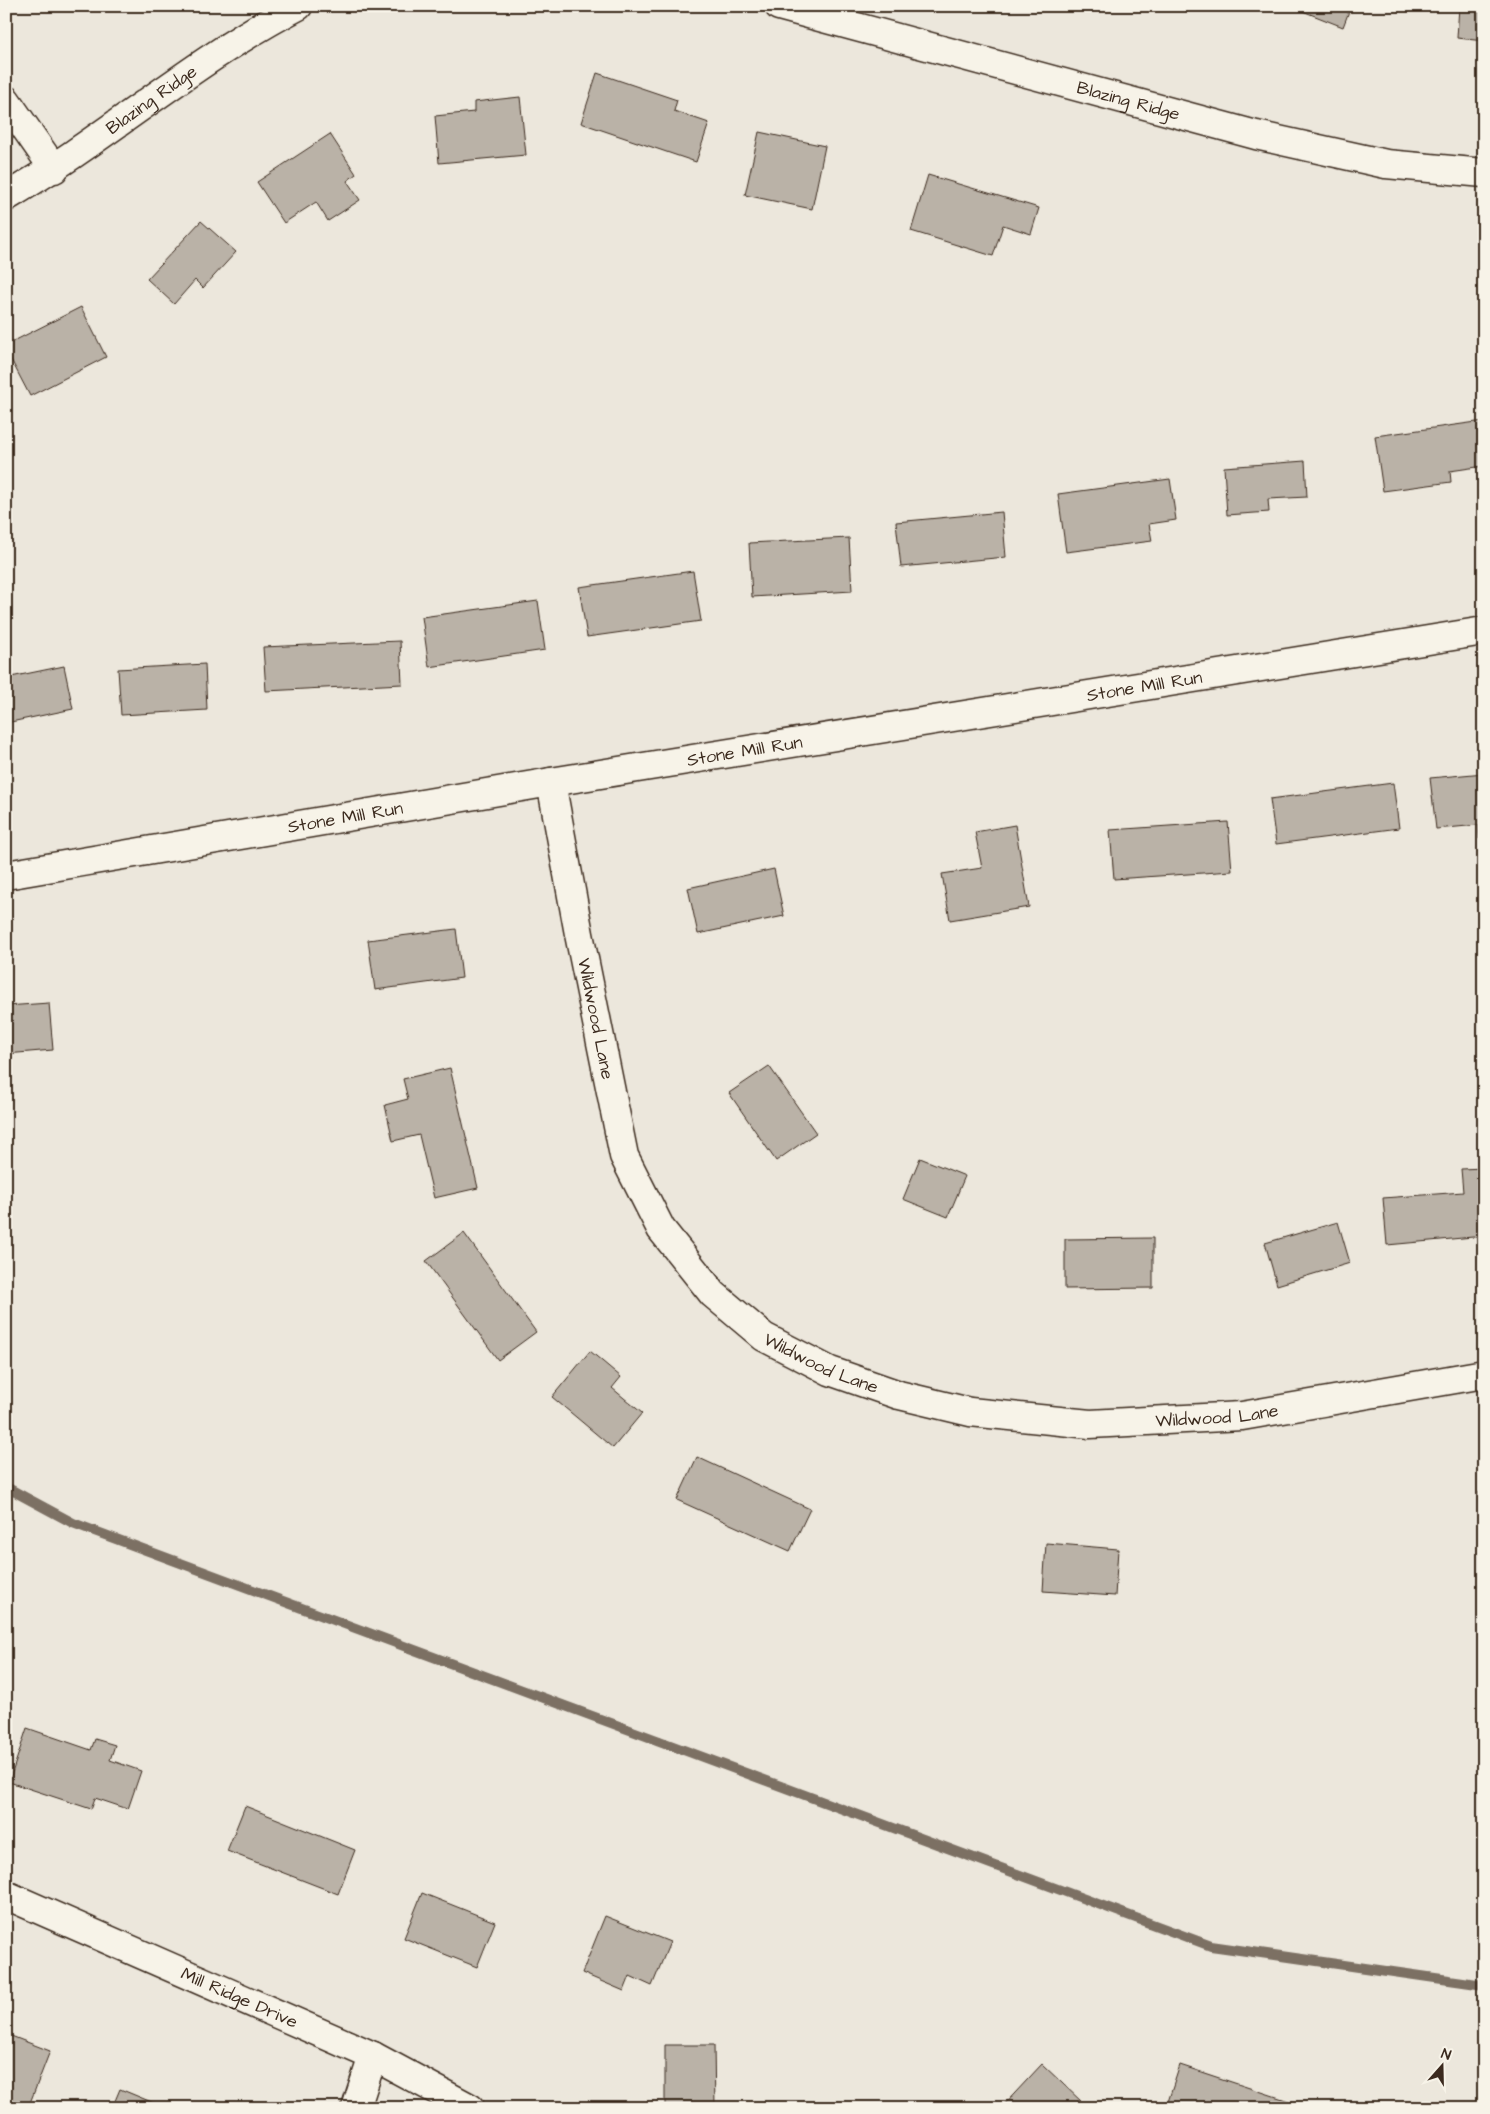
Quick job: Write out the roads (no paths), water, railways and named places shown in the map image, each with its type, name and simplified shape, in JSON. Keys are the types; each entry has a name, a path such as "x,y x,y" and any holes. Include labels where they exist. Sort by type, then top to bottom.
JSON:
{"street":[{"name":"Blazing Ridge","path":"6,196 54,169 172,83 298,6"},
{"name":"Blazing Ridge","path":"779,6 1256,135 1386,164 1484,173"},
{"path":"6,100 54,169"},
{"name":"Stone Mill Run","path":"6,875 551,782 1484,631"},
{"name":"Wildwood Lane","path":"551,782 579,934 624,1156 661,1229 713,1294 764,1337 830,1371 899,1395 970,1412 1090,1424 1242,1416 1484,1374"},
{"name":"Mill Ridge Drive","path":"6,1894 373,2056 470,2108"},
{"path":"356,2108 373,2056"}],"waterway":[{"path":"6,1487 73,1523 1211,1946 1484,1985"}]}
